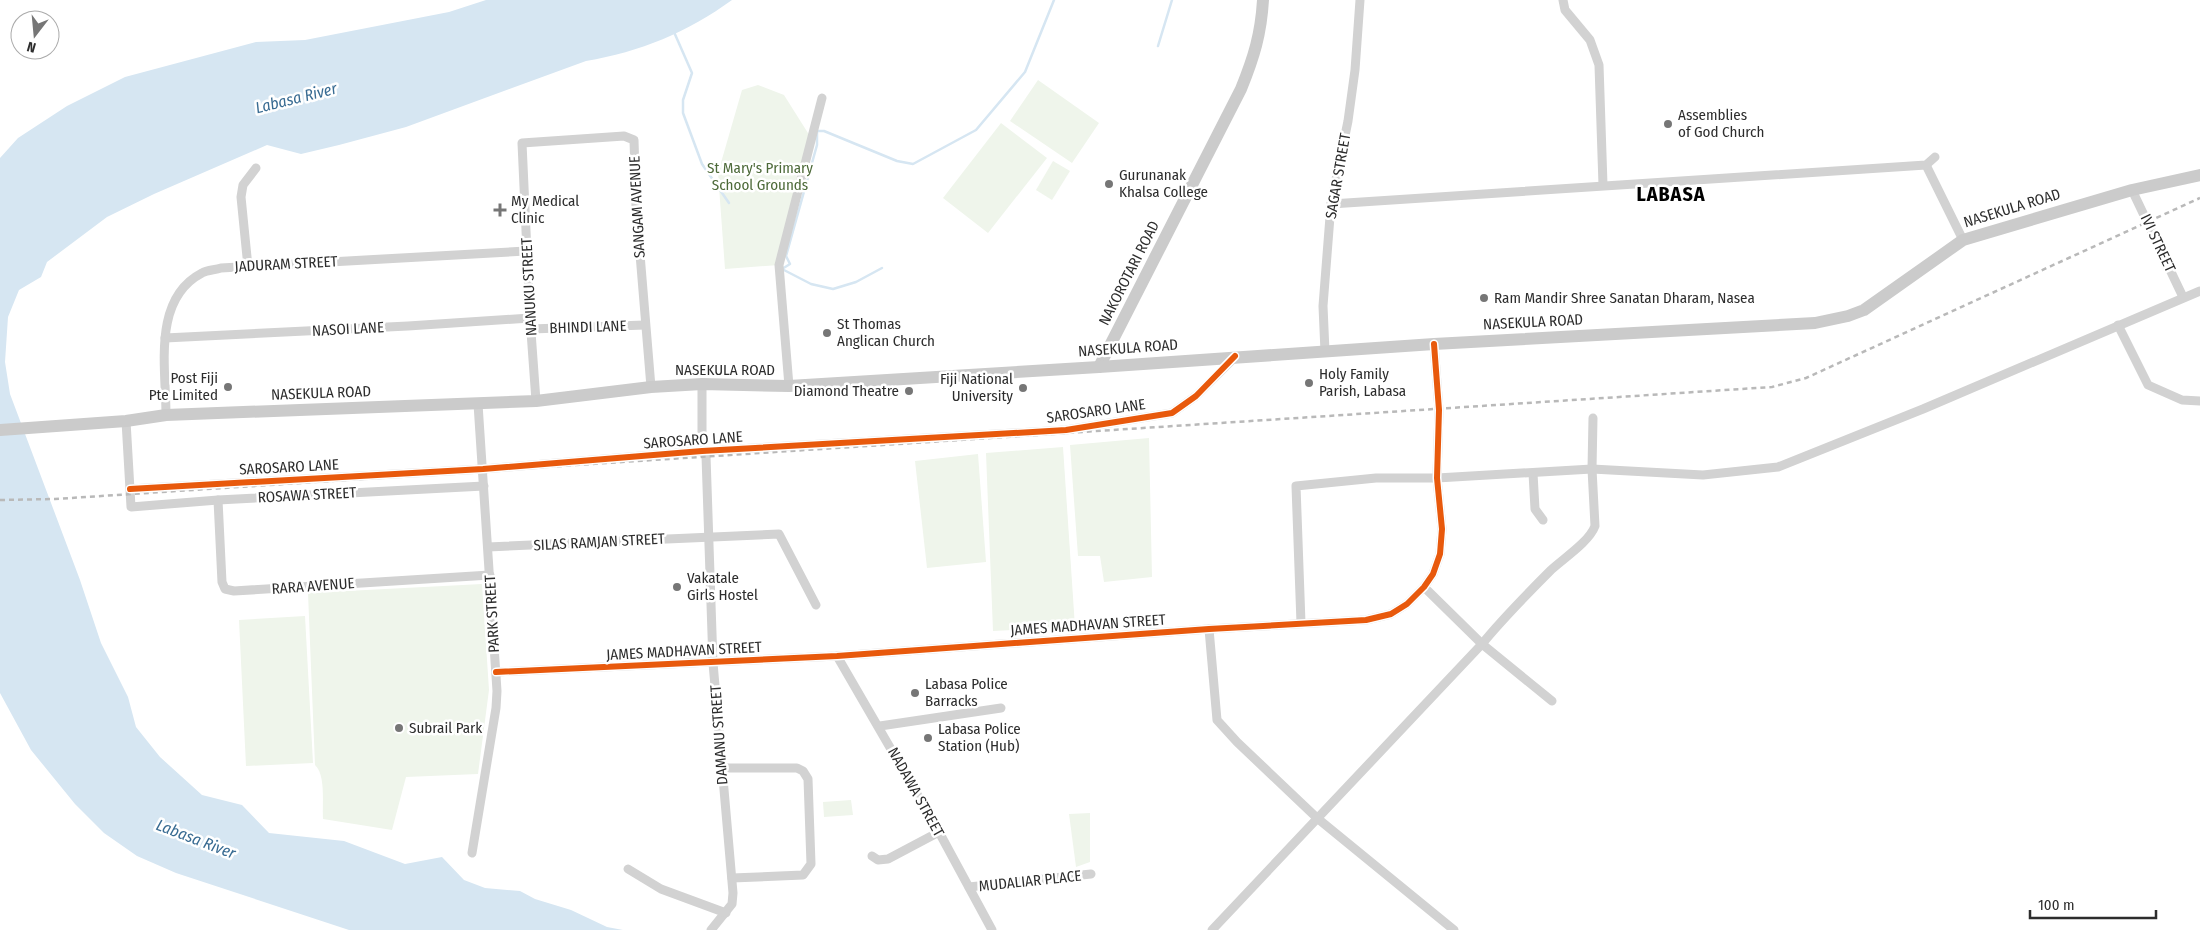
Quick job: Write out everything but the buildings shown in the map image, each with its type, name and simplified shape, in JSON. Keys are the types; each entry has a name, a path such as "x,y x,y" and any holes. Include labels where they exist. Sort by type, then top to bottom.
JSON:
{"main road":[{"name":"NAKOROTARI ROAD","path":"1099,368 1242,89 1259,40 1263,0"},
{"name":"NASEKULA ROAD","path":"0,430 126,421 166,415 536,401 651,387 702,384 789,386 1099,368 1235,356 1815,323 1834,320 1864,310 1963,240 2132,190 2200,175"}],"street":[{"name":"SAGAR STREET","path":"1325,352 1323,306 1331,204 1348,121 1355,70 1360,0"},
{"path":"1563,0 1565,10 1590,40 1599,65 1603,185"},
{"path":"789,386 779,266 822,98"},
{"name":"SANGAM AVENUE","path":"522,143 624,136 634,140 636,206 651,387"},
{"name":"NANUKU STREET","path":"522,143 526,251 536,401"},
{"path":"1331,204 1926,165 1935,157"},
{"path":"1926,165 1963,240"},
{"path":"248,267 241,197 243,185 256,168"},
{"name":"IVI STREET","path":"2132,190 2183,297"},
{"name":"JADURAM STREET","path":"166,415 165,338 168,315 177,295 202,273 221,268 526,251"},
{"path":"1301,623 1296,486 1376,478 1437,478 1592,469 1703,475 1778,467 1923,409 2200,291"},
{"name":"NASOI LANE","path":"165,338 530,318"},
{"path":"2118,325 2148,385 2182,400 2200,401"},
{"name":"BHINDI LANE","path":"531,329 645,326"},
{"name":"JAMES MADHAVAN STREET","path":"496,672 837,656 1209,629 1366,620 1391,614 1407,604 1424,587 1433,574 1440,554 1442,540 1437,478 1439,410 1434,344"},
{"name":"SAROSARO LANE","path":"130,489 483,468 702,451 1066,430 1172,413 1196,396 1235,356"},
{"name":"DAMANU STREET","path":"702,384 702,451 706,456 713,663 732,878 732,904 712,930"},
{"name":"PARK STREET","path":"472,852 496,708 496,672 478,404"},
{"path":"1212,930 1482,644 1503,618 1591,535 1594,526 1593,418"},
{"path":"126,421 130,489"},
{"path":"1533,472 1536,509 1543,520"},
{"name":"ROSAWA STREET","path":"130,489 131,507 218,500 484,486"},
{"name":"RARA AVENUE","path":"218,500 222,582 225,589 234,592 490,575"},
{"name":"SILAS RAMJAN STREET","path":"488,547 779,534 816,605"},
{"path":"1424,587 1482,644 1552,701"},
{"path":"1209,629 1217,720 1317,818 1454,930"},
{"name":"NADAWA STREET","path":"837,656 880,726 992,930"},
{"path":"880,726 1001,708"},
{"path":"721,768 797,768 803,770 808,779 811,864 808,870 803,875 732,878"},
{"path":"872,856 878,860 888,859 939,832"},
{"path":"628,868 661,889 726,913"},
{"name":"MUDALIAR PLACE","path":"969,887 1091,874"}],"green space":[{"path":"1038,80 1099,123 1072,163 1010,121"},
{"name":"St Mary's Primary School Grounds","path":"758,85 784,95 813,141 779,265 725,269 718,173 742,90"},
{"path":"1001,123 1047,158 988,233 943,198"},
{"path":"1053,161 1070,171 1052,200 1036,190"},
{"path":"1149,438 1152,577 1104,582 1100,556 1078,556 1070,445"},
{"path":"1063,447 1075,627 993,631 986,453"},
{"path":"978,454 986,562 927,568 915,461"},
{"name":"Subrail Park","path":"482,584 489,690 478,774 406,777 392,830 323,819 321,776 315,765 308,593"},
{"path":"305,616 313,763 246,766 239,620"},
{"path":"851,800 853,815 824,817 823,802"},
{"path":"1090,813 1090,862 1076,867 1069,814"}],"water":[{"name":"Labasa River","path":"486,0 732,0 698,22 663,39 625,52 586,61 406,127 301,154 267,145 154,194 107,217 47,262 41,277 19,290 8,317 5,362 10,394 80,580 101,643 128,697 136,727 160,757 202,795 242,805 269,833 344,841 405,864 442,857 464,880 485,888 520,891 535,899 571,910 607,927 623,930 349,930 176,873 137,856 104,833 75,804 31,750 0,693 0,158 18,138 67,106 125,77 256,42 305,40 449,12"}],"waterway":[{"path":"882,268 856,282 833,289 811,284 782,269 790,264 786,256 817,145 817,131 824,131 897,161 913,164 976,130 1025,72 1054,0"},
{"path":"1158,46 1172,0"},
{"path":"674,32 692,73 683,100 683,113 702,164 729,203"}],"railway":[{"path":"0,500 55,499 1772,387 1806,378 2200,198"}],"cycle path":[{"path":"496,672 837,656 1209,629 1366,620 1391,614 1407,604 1424,587 1433,574 1440,554 1442,529 1437,478 1439,410 1434,344"},
{"path":"130,489 483,469 702,451 1066,430 1172,413 1196,396 1235,356"}],"place":[{"name":"Assemblies of God Church","path":"1668,124"},
{"name":"Gurunanak Khalsa College","path":"1109,184"},
{"name":"My Medical Clinic","path":"500,210"},
{"name":"Ram Mandir Shree Sanatan Dharam, Nasea","path":"1484,298"},
{"name":"St Thomas Anglican Church","path":"827,333"},
{"name":"Holy Family Parish, Labasa","path":"1309,383"},
{"name":"Post Fiji Pte Limited","path":"228,387"},
{"name":"Fiji National University","path":"1023,388"},
{"name":"Diamond Theatre","path":"909,391"},
{"name":"Vakatale Girls Hostel","path":"677,587"},
{"name":"Labasa Police Barracks","path":"915,693"},
{"name":"Subrail Park","path":"399,728"},
{"name":"Labasa Police Station (Hub)","path":"928,738"}],"district":[{"name":"LABASA","path":"1671,194"}]}
